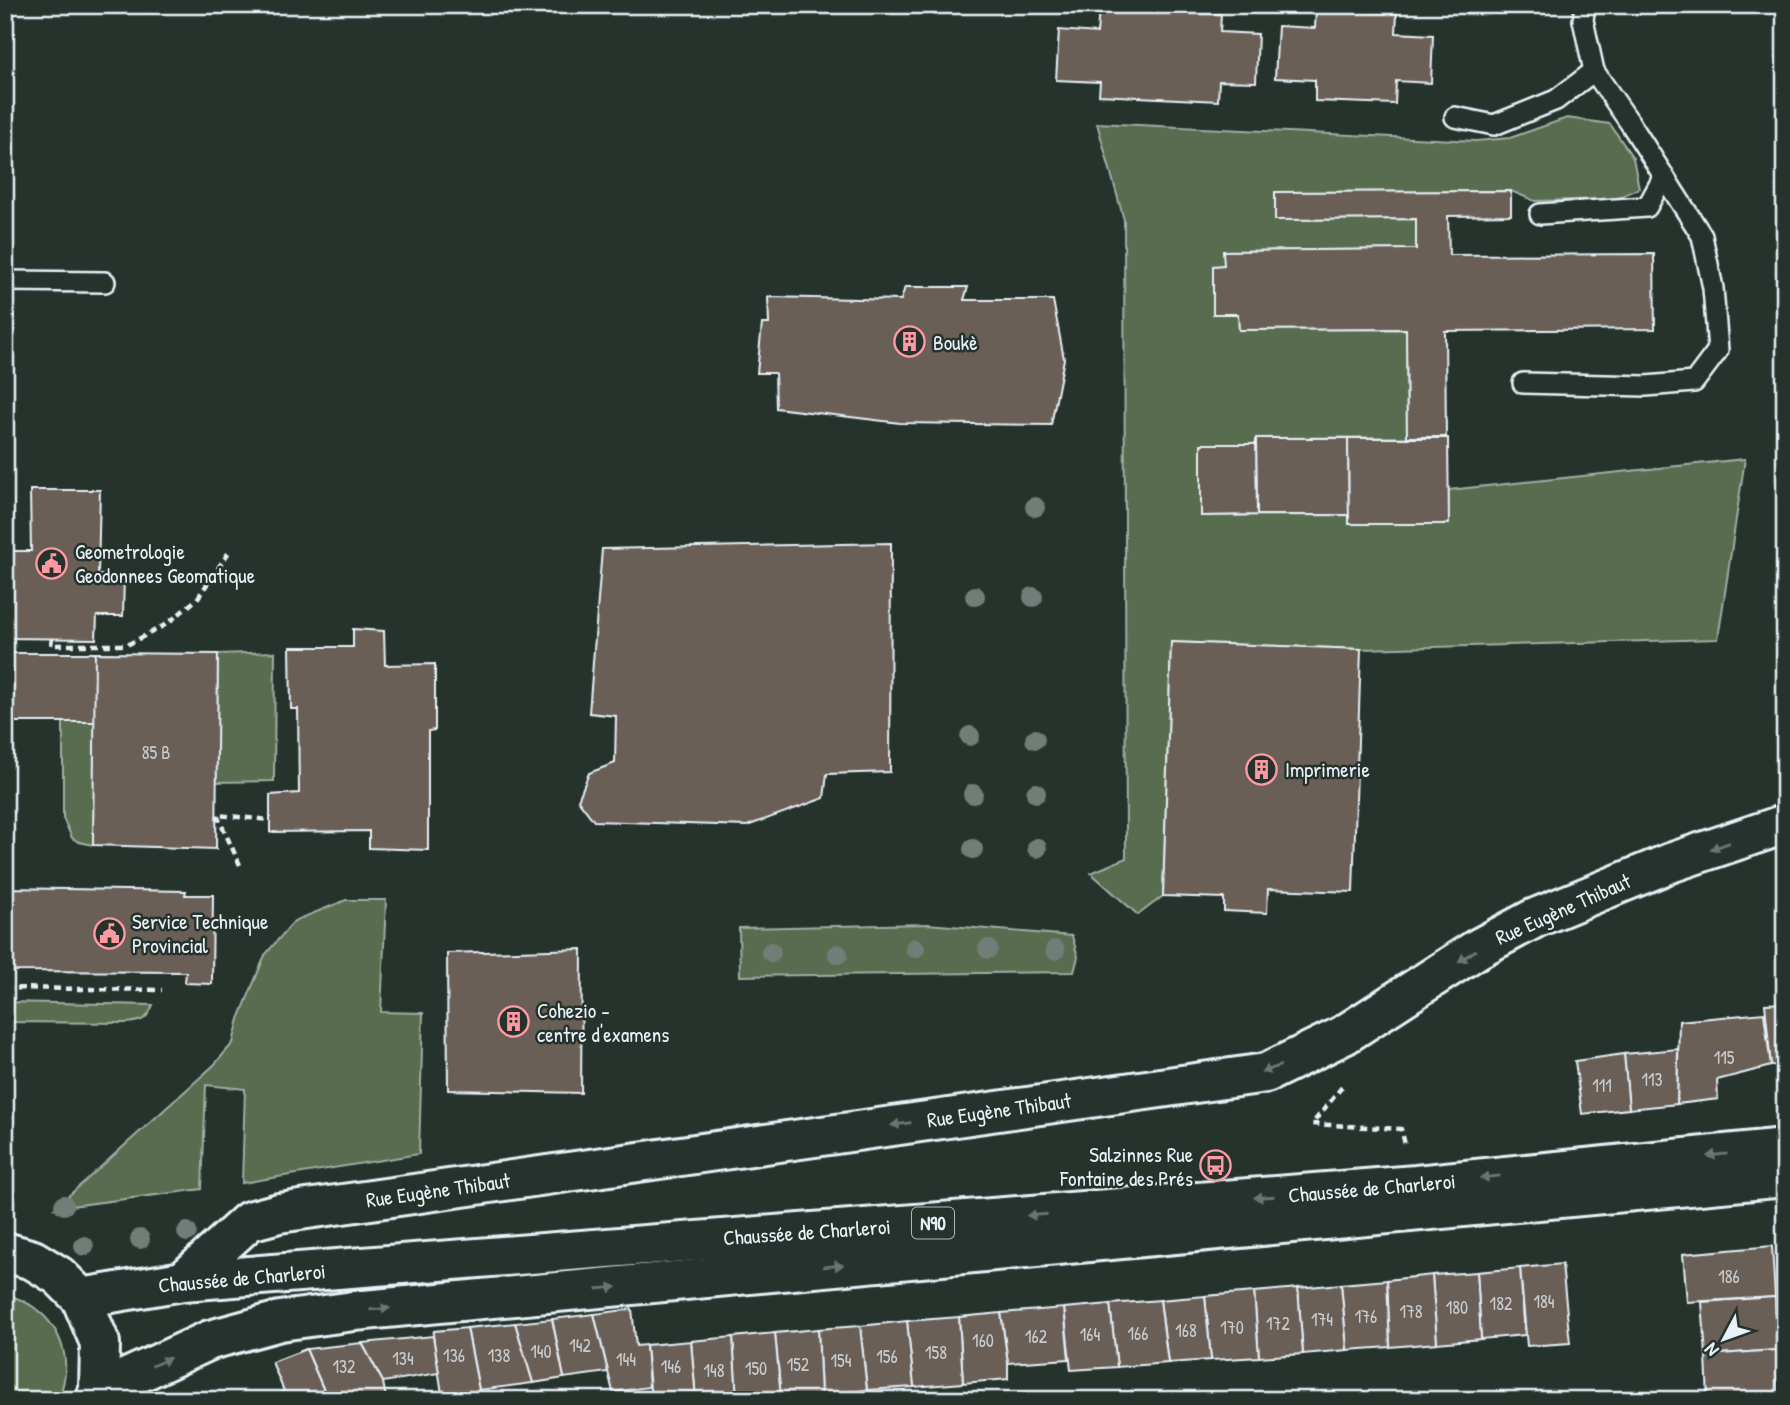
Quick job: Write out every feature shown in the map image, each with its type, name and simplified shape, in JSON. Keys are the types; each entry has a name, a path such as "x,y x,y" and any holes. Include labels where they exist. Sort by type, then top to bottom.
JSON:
{"main road":[{"name":"Rue Eugène Thibaut","path":"183,1281 249,1221 279,1213 1266,1073 1344,1035 1477,949 1535,918 1670,863 1785,824"},
{"name":"Chaussée de Charleroi","path":"81,1298 183,1281 1416,1185 1785,1148"},
{"name":"Chaussée de Charleroi","path":"97,1396 210,1340 280,1321 354,1311 1785,1177"},
{"name":"N90","path":"5,1252 33,1260 60,1276 81,1298 100,1343 97,1396"}],"lane":[{"path":"1523,383 1646,386 1694,382 1718,350 1713,288 1702,236 1594,71 1583,20 1585,5"},
{"path":"1455,117 1494,125 1556,100 1594,71"},
{"path":"1540,214 1647,207 1664,176"},
{"path":"5,281 105,282"}],"path":[{"path":"52,638 51,645 127,645 150,634 167,624 197,599 231,549"},
{"path":"240,865 216,815 270,820"},
{"path":"5,988 162,990"},
{"path":"1344,1035 1360,1065 1312,1124 1401,1129 1416,1185"}],"green space":[{"path":"1567,118 1610,124 1633,158 1639,188 1616,199 1535,201 1511,191 1275,192 1276,220 1416,219 1416,249 1224,251 1224,265 1213,267 1213,314 1238,314 1239,330 1406,329 1407,437 1257,438 1256,444 1201,444 1201,516 1349,515 1350,524 1448,524 1449,490 1745,459 1718,639 1361,649 1171,642 1163,896 1138,915 1091,873 1126,858 1124,220 1097,123 1476,141 1510,138"},
{"path":"275,652 274,781 216,782 218,654"},
{"path":"63,722 96,722 93,845 72,838 63,818"},
{"path":"346,900 386,900 381,1012 423,1013 419,1154 242,1183 245,1089 206,1085 202,1189 55,1208 214,1065 233,1043 239,1019 265,955 294,921"},
{"path":"927,924 1072,936 1078,957 1074,972 740,976 739,928"},
{"path":"5,1002 153,1005 144,1019 127,1023 5,1022"},
{"path":"5,1294 37,1310 49,1321 57,1334 65,1365 58,1400 5,1400"}],"building":[{"path":"1099,8 1221,14 1220,32 1258,34 1256,82 1219,81 1218,101 1099,95 1100,82 1056,80 1059,30 1097,33"},
{"path":"1316,9 1397,13 1396,33 1433,35 1431,83 1396,81 1395,104 1315,101 1315,80 1275,78 1278,26 1315,28"},
{"path":"1511,191 1511,215 1448,216 1449,255 1654,254 1655,329 1445,331 1446,437 1407,437 1406,329 1239,330 1238,314 1213,314 1213,266 1224,265 1223,251 1416,249 1416,219 1275,220 1275,192"},
{"name":"Boukè","path":"905,287 968,287 964,300 1053,300 1064,359 1051,425 900,423 776,408 775,373 757,373 762,324 769,324 768,297 901,300"},
{"path":"1256,438 1348,438 1349,515 1257,515"},
{"path":"1348,438 1448,438 1449,524 1349,524"},
{"path":"1201,444 1256,444 1257,515 1201,516"},
{"name":"Geometrologie Geodonnees Geomatique","path":"30,490 100,490 98,575 124,576 123,616 97,616 96,639 5,638 5,551 31,551"},
{"path":"891,543 890,772 827,774 824,798 747,826 594,821 578,800 589,773 615,763 616,716 589,713 602,549"},
{"path":"353,629 384,631 385,665 435,664 435,730 428,731 428,850 369,848 369,831 270,832 270,795 299,793 298,709 291,709 290,647 353,647"},
{"name":"Imprimerie","path":"1171,642 1361,649 1353,892 1268,889 1267,913 1224,911 1224,898 1163,896"},
{"path":"5,653 95,653 96,722 5,722"},
{"path":"95,653 218,654 216,849 93,845"},
{"name":"Service Technique Provincial","path":"5,888 186,891 185,895 213,895 212,984 185,983 186,972 5,971"},
{"name":"Cohezio - centre d'examens","path":"582,949 581,1093 448,1090 447,953"},
{"path":"1785,1003 1785,1066 1771,1066 1765,1004"},
{"path":"1764,1013 1771,1066 1717,1080 1718,1099 1677,1104 1679,1021"},
{"path":"1678,1049 1677,1104 1629,1109 1624,1054"},
{"path":"1624,1054 1629,1109 1582,1114 1575,1061"},
{"path":"1772,1246 1775,1297 1687,1302 1683,1254"},
{"path":"1562,1264 1570,1343 1527,1346 1520,1268"},
{"path":"1520,1268 1525,1335 1481,1339 1477,1272"},
{"path":"1477,1272 1481,1339 1437,1343 1432,1275"},
{"path":"1432,1275 1437,1343 1390,1347 1387,1280"},
{"path":"1387,1280 1390,1347 1347,1350 1341,1284"},
{"path":"1341,1284 1347,1350 1303,1354 1298,1288"},
{"path":"1298,1288 1303,1354 1259,1357 1254,1292"},
{"path":"1254,1292 1259,1357 1211,1360 1205,1296"},
{"path":"1205,1296 1211,1360 1168,1363 1160,1300"},
{"path":"1775,1297 1777,1350 1706,1355 1702,1302"},
{"path":"1160,1300 1168,1363 1117,1367 1110,1304"},
{"path":"1110,1304 1117,1367 1071,1370 1064,1308"},
{"path":"1064,1308 1069,1359 1008,1363 1001,1313"},
{"path":"632,1309 636,1346 646,1345 649,1387 613,1392 594,1314"},
{"path":"1001,1313 1008,1379 963,1383 959,1317"},
{"path":"594,1314 608,1372 564,1378 552,1319"},
{"path":"959,1317 963,1383 914,1387 907,1321"},
{"path":"552,1319 564,1378 533,1383 515,1323"},
{"path":"907,1321 914,1387 867,1390 860,1326"},
{"path":"515,1323 533,1383 479,1390 467,1328"},
{"path":"860,1326 867,1390 821,1395 818,1329"},
{"path":"467,1328 480,1400 443,1400 434,1331"},
{"path":"818,1329 821,1395 781,1398 775,1333"},
{"path":"775,1333 781,1398 737,1400 733,1337"},
{"path":"433,1336 439,1373 383,1382 362,1343"},
{"path":"733,1337 737,1400 696,1400 691,1341"},
{"path":"691,1341 696,1400 651,1400 646,1345"},
{"path":"362,1343 383,1382 386,1398 328,1400 306,1349"},
{"path":"306,1349 328,1400 270,1400 284,1391 272,1362"},
{"path":"1777,1350 1779,1400 1708,1400 1706,1355"}],"place":[{"name":"Boukè","path":"910,342"},
{"name":"Geometrologie Geodonnees Geomatique","path":"52,563"},
{"name":"Imprimerie","path":"1262,769"},
{"name":"Service Technique Provincial","path":"109,933"},
{"name":"Cohezio - centre d'examens","path":"514,1022"},
{"name":"Salzinnes Rue Fontaine des Prés","path":"1216,1166"}]}
